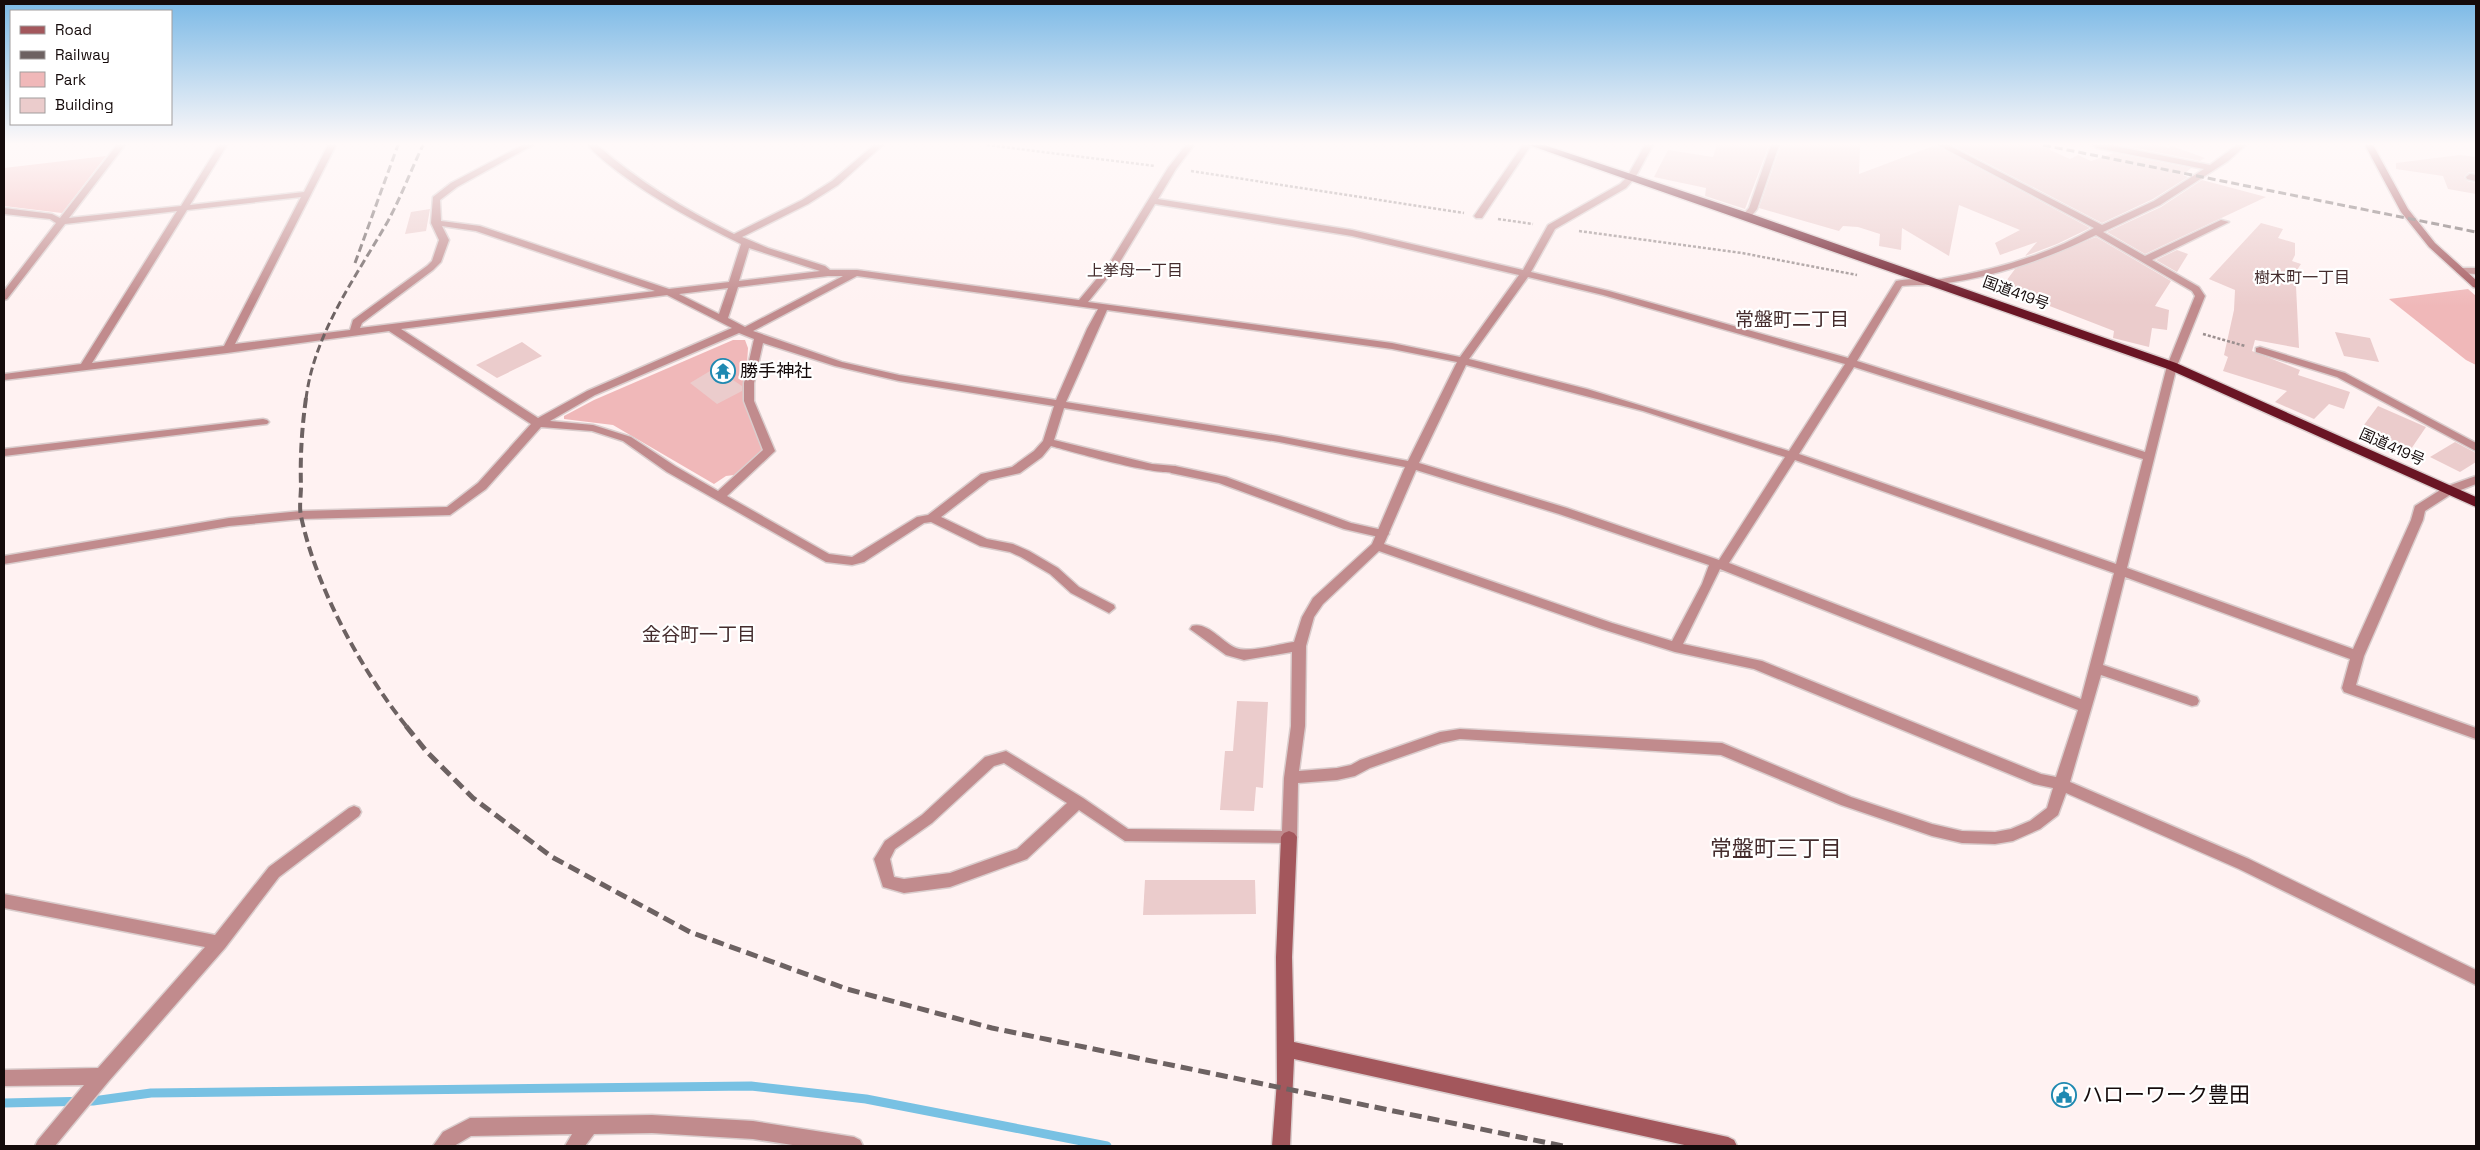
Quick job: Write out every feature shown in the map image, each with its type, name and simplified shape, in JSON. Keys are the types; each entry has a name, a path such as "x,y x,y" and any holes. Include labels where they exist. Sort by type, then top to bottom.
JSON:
{"highway":[{"name":"国道419号","path":"1694,199 1938,282 2172,366 2476,502"}],"street":[{"path":"4,297 79,199"},
{"path":"84,367 188,199"},
{"path":"4,211 52,217 61,222 265,199"},
{"path":"227,350 304,199"},
{"path":"354,333 358,322 436,262 444,240 436,223 436,199"},
{"path":"664,199 746,243 822,268 828,273"},
{"path":"735,236 810,199"},
{"path":"1479,216 1491,199"},
{"path":"1281,1146 1285,1111 1287,1050 1284,973 1291,778 1298,726 1299,646 1308,617 1318,601 1380,540 1412,465 1464,359 1526,273 1551,227 1601,199"},
{"path":"1747,216 1752,209 1755,199"},
{"path":"1291,778 1355,770 1366,764 1440,738 1460,734 1722,749 1846,801 1932,830 1962,836 1995,838 2013,835 2035,825 2053,811 2086,707 2172,366 2200,296 2196,289 2144,260 2098,229 2042,199"},
{"path":"1675,647 1719,564 1853,363 1899,283 1917,281 1938,282 1986,274 2046,255 2164,199"},
{"path":"2398,199 2404,210 2432,245 2476,285"},
{"path":"1082,303 1113,265 1154,201 1352,233 1615,295 1853,363 2148,457"},
{"path":"2144,260 2224,222"},
{"path":"436,223 477,228 668,292 759,338 839,364 899,378 1279,439 1412,465 1563,511 1719,564 2086,707"},
{"path":"723,319 746,243"},
{"path":"2461,271 2476,271"},
{"path":"4,377 227,350 668,292 828,273 857,273 1392,346 1464,359 1589,392 1791,455 2120,570 2357,656"},
{"path":"4,560 229,522 301,515 450,511 482,486 538,424 586,396 741,330 857,273"},
{"path":"392,328 538,424 593,428 627,439 671,469 832,560 860,559 922,520 932,518 985,477 1026,466 1048,442 1060,403 1092,329 1104,307"},
{"path":"720,496 769,451 749,401 749,383 759,338"},
{"path":"2260,350 2340,375 2476,448"},
{"path":"4,453 263,422"},
{"path":"1048,442 1152,468 1175,470 1222,480 1348,526 1380,540 1607,626 1675,647 1757,665 2039,780 2060,784 2244,864 2476,978"},
{"path":"2476,480 2449,490 2419,509 2417,520 2357,656 2349,688 2476,734"},
{"path":"932,518 984,543 1013,548 1025,554 1054,571 1075,590 1109,608"},
{"path":"1197,629 1232,652 1244,655 1299,646"},
{"path":"2096,668 2192,701"},
{"path":"1078,802 1022,854 950,880 904,886 888,882 882,859 890,845 927,819 990,761 1006,757 1078,802 1125,834 1290,837"},
{"path":"44,1146 219,943 274,872 354,812"},
{"path":"4,901 219,943"},
{"path":"1287,1050 1728,1146"},
{"path":"4,1078 101,1078"},
{"path":"442,1146 449,1138 470,1127 652,1124 753,1130 854,1146"},
{"path":"574,1146 590,1125"}],"path":[{"path":"1368,199 1551,227 1742,253 1864,276"},
{"path":"2186,330 2260,350"}],"green space":[{"path":"4,199 73,199 62,213 4,206"},
{"path":"2468,289 2476,296 2476,365 2466,360 2389,299"},
{"path":"733,340 745,340 748,348 745,397 766,449 734,475 726,476 714,484 613,425 564,419 564,416 594,400"}],"building":[{"path":"1713,199 1749,199 1745,209"},
{"path":"1762,199 2036,199 2090,228 2057,244 2025,256 2037,242 2000,255 1995,243 2020,230 1959,205 1949,256 1902,228 1901,250 1879,246 1880,234 1858,227 1843,226 1839,231 1759,208"},
{"path":"2055,199 2154,199 2153,199 2102,223"},
{"path":"2174,199 2262,199 2145,254 2107,232 2161,207"},
{"path":"430,209 426,231 405,234 411,212"},
{"path":"2261,223 2283,229 2278,238 2295,243 2295,255 2292,261 2301,264 2293,276 2296,286 2299,348 2255,340 2252,351 2300,370 2298,375 2350,392 2344,409 2329,404 2314,419 2275,402 2287,391 2223,371 2228,357 2224,355 2234,310 2235,290 2209,279"},
{"path":"2096,237 2171,281 2155,306 2169,310 2167,330 2152,328 2149,347 2113,338 2114,331 2048,304 2001,288 2015,269"},
{"path":"2177,250 2188,254 2177,272 2156,260"},
{"path":"2335,332 2370,338 2379,362 2344,356"},
{"path":"522,342 542,356 497,378 476,365"},
{"path":"715,368 742,386 742,391 717,404 690,383"},
{"path":"2378,406 2426,427 2411,449 2361,429"},
{"path":"2455,442 2476,453 2476,462 2460,472 2430,457"},
{"path":"1237,701 1268,702 1263,788 1256,787 1254,811 1220,810 1225,751 1233,751"},
{"path":"1145,880 1255,880 1256,914 1143,915"}],"waterway":[{"path":"4,1103 93,1101 151,1093 751,1086 866,1099 1107,1146"}],"railway":[{"path":"355,263 378,199"},
{"path":"306,399 318,351 327,328 399,199"},
{"path":"2310,199 2476,232"},
{"path":"306,398 303,420 300,509 308,543 317,571 342,627 373,680 407,727"},
{"path":"406,726 427,752 473,798 552,857 690,932 847,989 992,1028 1563,1146"}],"place":[{"name":"勝手神社","path":"723,371"},
{"name":"ハローワーク豊田","path":"2064,1095"}],"district":[{"name":"上挙母一丁目","path":"1135,270"},
{"name":"樹木町一丁目","path":"2302,277"},
{"name":"常盤町二丁目","path":"1792,319"},
{"name":"金谷町一丁目","path":"699,634"},
{"name":"常盤町三丁目","path":"1776,848"}]}
